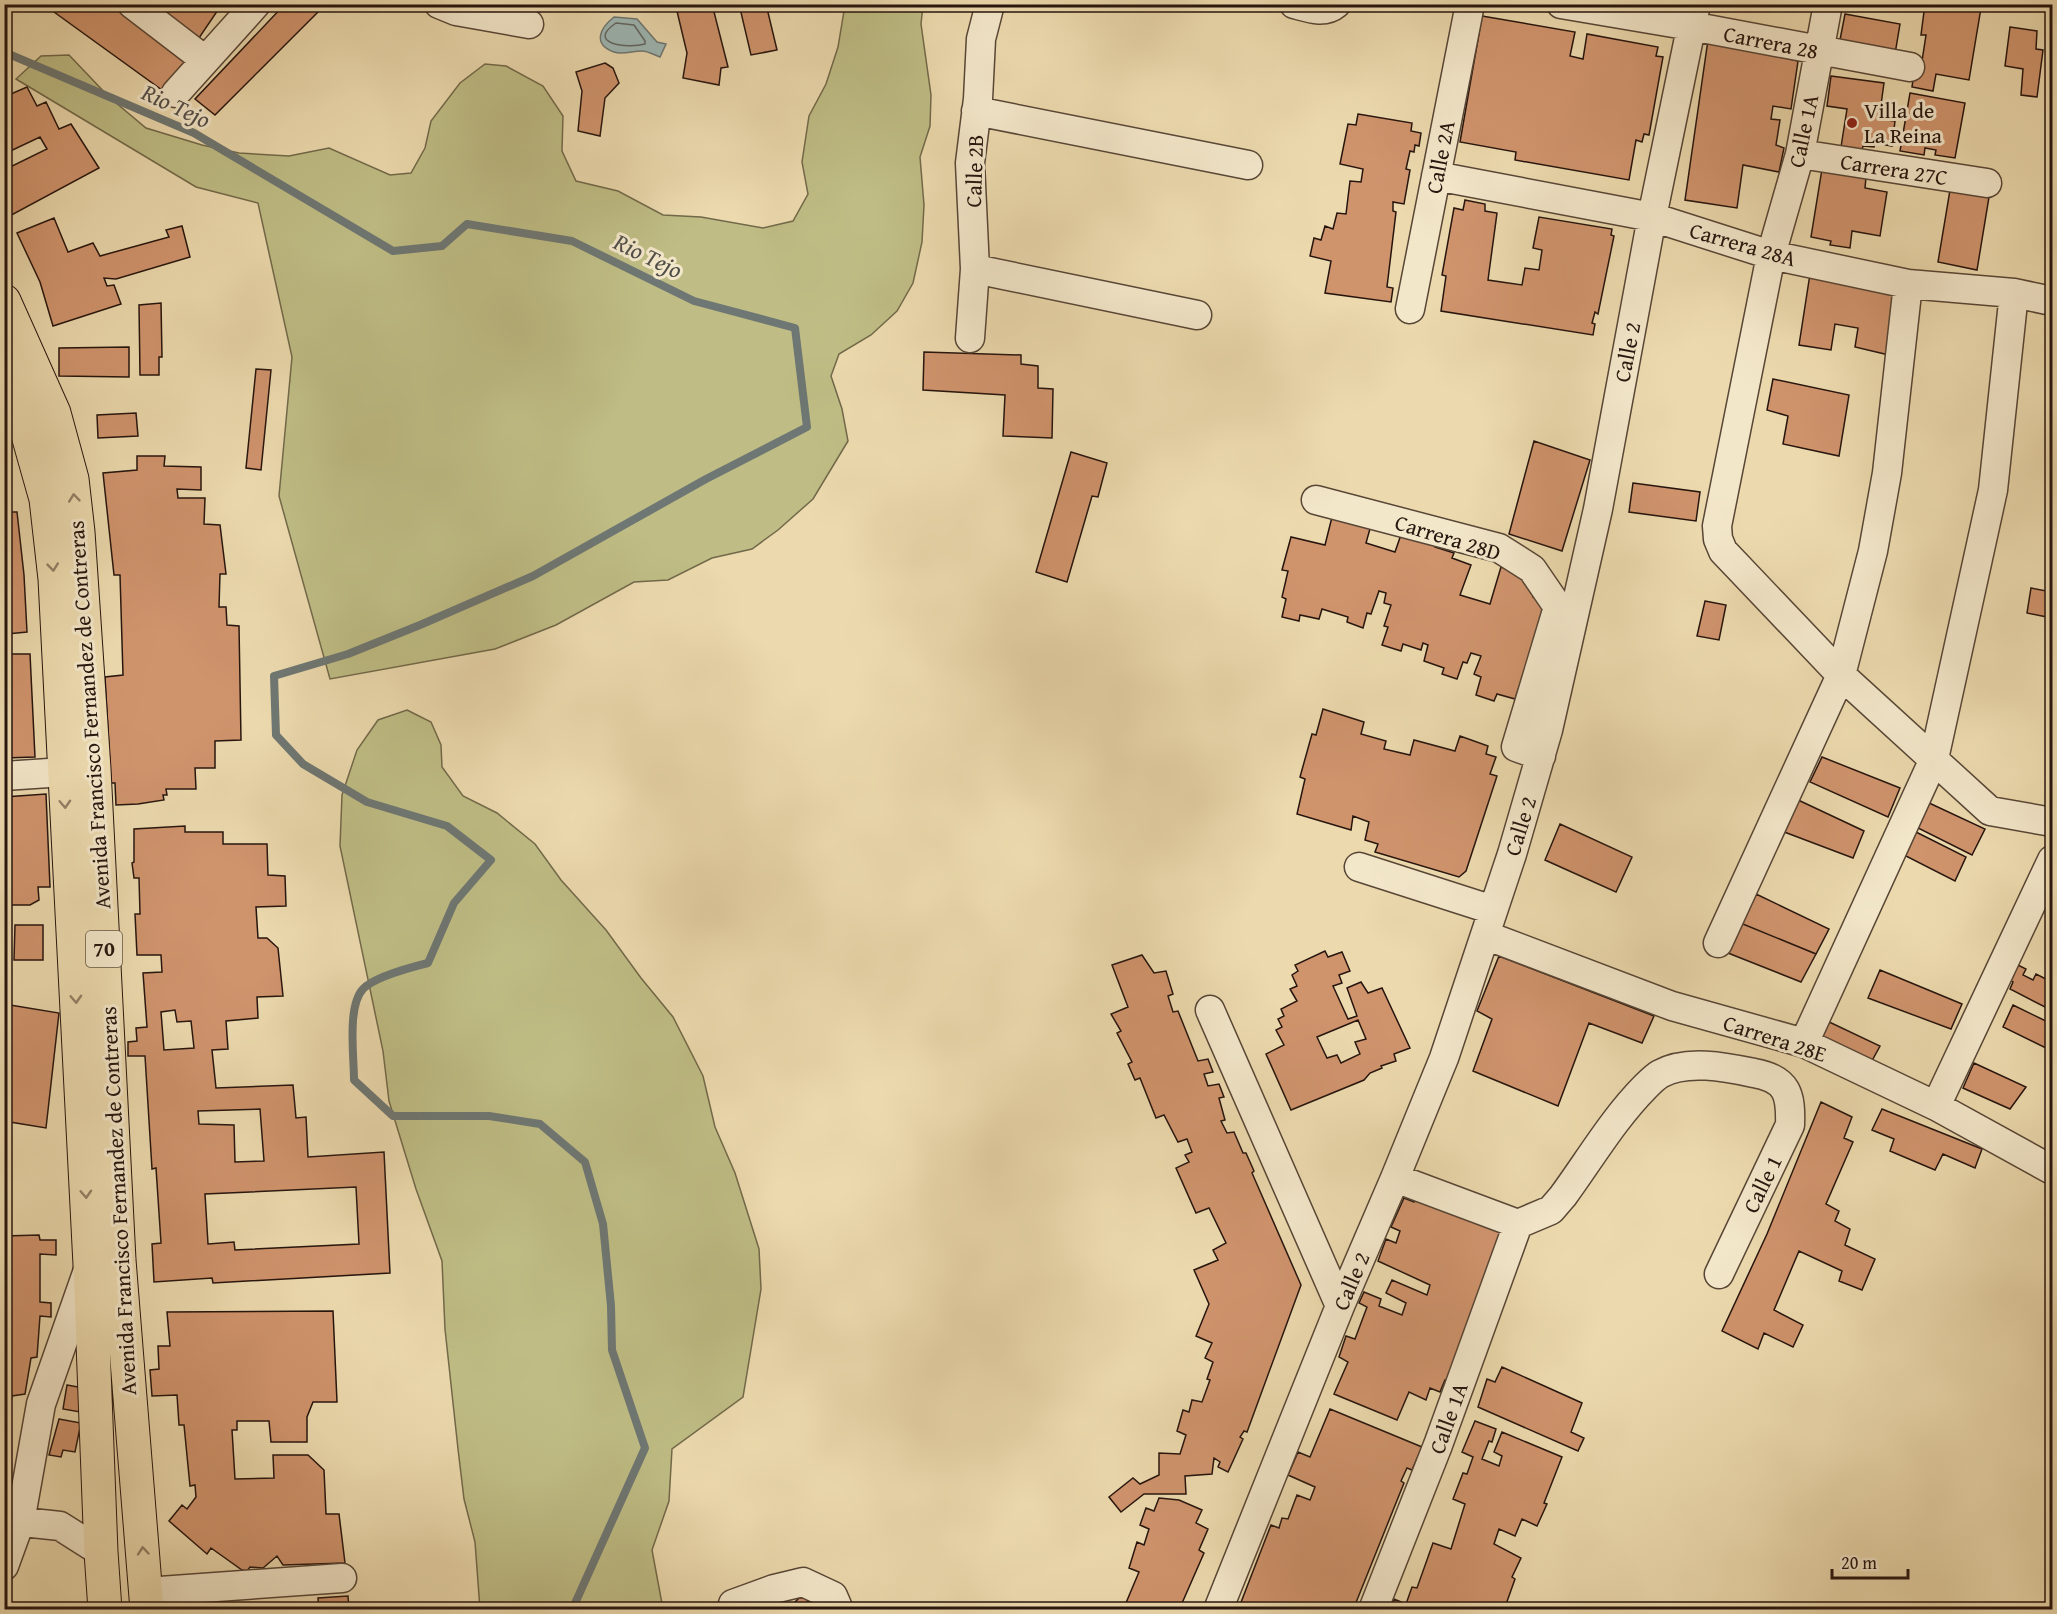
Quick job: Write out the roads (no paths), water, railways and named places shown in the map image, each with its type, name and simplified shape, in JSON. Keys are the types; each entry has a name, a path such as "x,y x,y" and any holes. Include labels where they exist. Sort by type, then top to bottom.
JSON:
{"main road":[{"name":"Avenida Francisco Fernandez de Contreras","path":"4,301 54,413 73,490 94,781 119,1260 147,1601"},
{"name":"Avenida Francisco Fernandez de Contreras","path":"4,369 14,422 46,499 55,579 105,1610"}],"street":[{"path":"132,4 205,60"},
{"path":"176,93 256,4"},
{"path":"440,4 456,10 529,24"},
{"name":"Calle 2B","path":"970,338 975,269 969,163 976,111 981,39 990,4"},
{"path":"1294,4 1320,10 1334,7 1336,4"},
{"name":"Calle 2A","path":"1410,309 1470,4"},
{"name":"Carrera 28","path":"1561,4 1694,15 1819,51 1910,67"},
{"name":"Calle 1A","path":"1828,4 1800,154 1771,255 1717,526 1718,539 1723,551 1841,675"},
{"name":"Calle 2","path":"1218,1610 1340,1306 1444,1058 1512,854 1538,735 1598,509 1652,217 1694,15"},
{"path":"976,111 1248,165"},
{"name":"Carrera 27C","path":"1800,154 1987,183"},
{"name":"Carrera 28A","path":"1436,176 1652,217 1771,255 1908,284 2014,293 2052,301"},
{"path":"975,269 1197,315"},
{"path":"1718,943 1841,675 1873,551 1887,473 1908,284"},
{"path":"1804,1043 1934,759 1993,490 2014,293"},
{"name":"Carrera 28D","path":"1316,500 1498,548 1532,568 1558,608 1538,735"},
{"path":"1841,675 1990,811 2052,822"},
{"path":"4,776 64,772"},
{"path":"1936,1106 2052,860"},
{"name":"Carrera 28E","path":"1359,867 1489,922 1672,1006 1804,1043 1936,1106 2052,1170"},
{"path":"1210,1010 1340,1306"},
{"name":"Calle 1","path":"1518,1224 1551,1210 1632,1100 1658,1075 1675,1068 1704,1066 1763,1074 1778,1082 1787,1091 1791,1104 1790,1125 1719,1274"},
{"path":"1395,1178 1518,1224"},
{"name":"Calle 1A","path":"1373,1610 1438,1445 1518,1224"},
{"path":"4,1566 12,1521 41,1404 90,1265"},
{"path":"12,1521 60,1526 101,1551"},
{"path":"147,1601 342,1578"},
{"path":"733,1604 774,1589 803,1582 833,1596 839,1610"}],"water":[{"path":"614,17 637,19 657,42 666,44 660,57 644,51 620,53 607,49 600,36 605,26"}],"waterway":[{"name":"Rio Tejo","path":"4,52 194,133 393,251 442,246 467,224 572,241 694,301 795,328 807,427 706,479 533,576 348,654 274,676 276,735 303,764 367,802 447,826 491,860 454,903 428,963 376,980 363,989 358,997 353,1019 354,1080 393,1116 489,1116 540,1124 585,1162 603,1224 611,1306 612,1350 645,1448 572,1610"}],"place":[{"name":"Villa de La Reina","path":"1852,123"}]}
